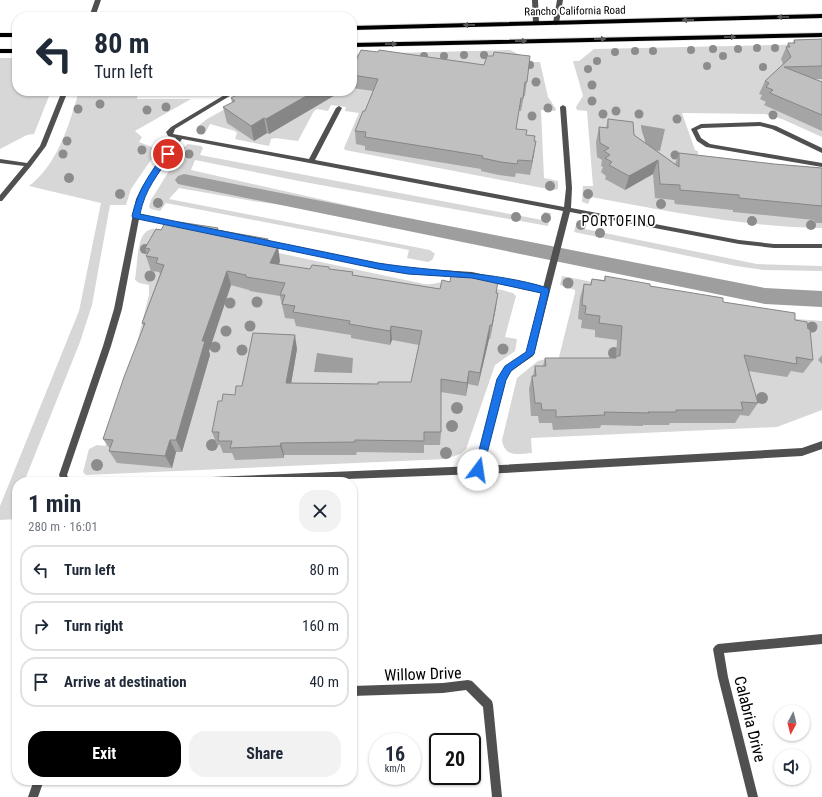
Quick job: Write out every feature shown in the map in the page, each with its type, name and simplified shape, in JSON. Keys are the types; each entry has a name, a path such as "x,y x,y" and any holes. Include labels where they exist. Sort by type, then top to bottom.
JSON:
{"main road":[{"name":"Rancho California Road","path":"357,28 822,16"},
{"path":"0,35 12,35"},
{"path":"357,45 822,35"},
{"path":"0,51 12,51"}],"street":[{"path":"94,12 98,0"},
{"path":"534,0 536,23"},
{"path":"556,23 560,0"},
{"path":"0,199 29,165 45,142 63,96"},
{"path":"227,96 169,132 170,135 740,242 774,246 822,246"},
{"path":"478,470 502,379 508,369 530,354 551,266 567,210 569,188 563,107"},
{"path":"312,162 339,108"},
{"path":"822,151 774,127 701,126 694,129 697,139 701,143 708,146 822,165"},
{"path":"64,477 63,475 118,309 139,199 144,189 180,137"},
{"path":"0,162 29,165"},
{"path":"136,216 194,228"},
{"path":"255,240 378,266 408,271 472,275 545,291"},
{"path":"308,477 478,470 802,452 822,445"},
{"name":"Calabria Drive","path":"753,797 723,677 718,649 822,639"},
{"name":"Willow Drive","path":"357,691 443,688 468,685 488,705 497,797"},
{"path":"33,797 37,785"}],"shaded area":[{"path":"822,44 822,137 782,119 765,114 682,113 695,150 698,151 698,158 822,179 822,228 764,225 677,213 591,197 588,204 582,202 583,186 593,186 587,111 577,110 576,107 583,96 573,61 579,61 594,49"},
{"path":"510,50 534,62 540,62 548,97 556,109 555,111 541,110 544,178 558,181 558,189 553,190 345,150 344,148 359,113 345,111 346,107 331,105 328,111 317,109 314,111 298,141 275,138 271,139 269,146 235,139 237,133 235,131 210,124 205,133 196,132 197,127 207,119 249,96 357,96 357,54"},
{"path":"0,58 12,58 12,96 49,96 34,134 27,135 0,149"},
{"path":"77,96 137,96 137,99 191,99 135,131 142,137 139,142 157,149 157,151 131,189 126,205 110,205 92,305 80,342 26,477 12,477 12,519 0,520 0,506 79,311 101,203 29,186 48,167 61,143"},
{"path":"641,125 665,129 660,151 645,149"},
{"path":"188,144 201,146 203,148 200,155 542,220 544,212 551,213 548,226 304,182 195,160 191,170 413,220 537,246 776,292 822,295 822,302 773,300 741,295 330,211 253,201 179,188 169,199 430,250 435,254 432,260 428,262 407,258 409,250 166,203 160,211 151,209 149,207 151,200 184,147"},
{"path":"577,221 584,221 585,229 757,264 822,266 822,271 764,270 736,266 574,232"},
{"path":"155,229 171,230 424,284 459,281 513,293 516,296 505,337 517,339 515,351 495,365 466,449 460,454 446,459 86,475 83,472 89,449 97,445 105,446 129,375 149,295 149,285 139,283 135,280 140,243 146,232"},
{"path":"562,276 772,317 822,321 822,410 777,427 531,438 532,453 512,454 506,450 502,440 517,378 538,361 546,359 558,361 575,293 575,290 560,285"},
{"path":"317,353 353,358 352,373 314,372"}],"building":[{"path":"822,39 822,66 784,67 822,82 822,115 770,93 773,90 766,87 769,83 765,81 791,57 786,47 790,47 788,43 795,43 794,40"},
{"path":"361,50 378,52 379,50 484,65 487,56 493,56 494,52 530,56 527,82 525,82 523,98 521,98 516,129 527,130 526,135 535,136 534,141 536,141 532,161 518,160 517,164 501,162 482,158 483,156 365,137 366,132 355,131 378,79 357,76 357,58"},
{"path":"234,96 306,96 251,126 223,107 235,101 231,98"},
{"path":"608,119 633,122 634,135 679,167 679,153 822,168 822,206 739,198 739,195 680,190 680,185 660,184 658,160 629,176 609,165 612,162 605,158 610,155 604,151 609,148 600,143 599,127 608,128"},
{"path":"179,222 218,228 217,230 268,239 265,245 278,246 270,263 310,269 312,265 329,267 329,269 353,272 352,275 440,289 442,280 450,282 451,275 498,281 496,293 498,293 492,325 490,325 480,373 469,371 467,383 441,379 441,432 424,432 424,441 355,440 355,442 281,443 280,446 230,448 232,441 218,441 219,432 212,432 218,401 222,401 223,394 235,395 236,386 242,386 253,333 295,335 286,383 378,384 378,382 411,382 422,331 391,326 390,331 349,324 350,321 293,312 295,306 282,304 285,295 280,295 285,283 246,277 246,275 227,271 202,341 205,341 176,440 170,440 165,456 109,451 113,440 103,439 124,377 145,323 142,323 164,265 156,263 158,258 146,256 150,249 145,248 156,229 161,230 165,223 177,225"},
{"path":"605,276 650,284 650,286 723,298 723,302 795,313 795,320 807,322 808,329 810,329 813,360 796,357 797,364 744,355 758,403 741,402 743,410 676,410 676,412 648,412 649,413 604,412 605,415 556,417 556,410 542,410 541,403 535,403 532,376 536,376 535,366 546,366 545,358 616,358 616,356 620,356 622,326 599,323 600,316 585,314 586,306 582,305 584,284 591,285 592,279 605,281"}],"waterway":[{"path":"184,180 765,296 822,299"}],"district":[{"name":"PORTOFINO","path":"619,221"}],"route":[{"path":"168,154 144,189 139,199 136,216 378,266 408,271 472,275 545,291 530,354 508,369 502,379 478,470"}]}
